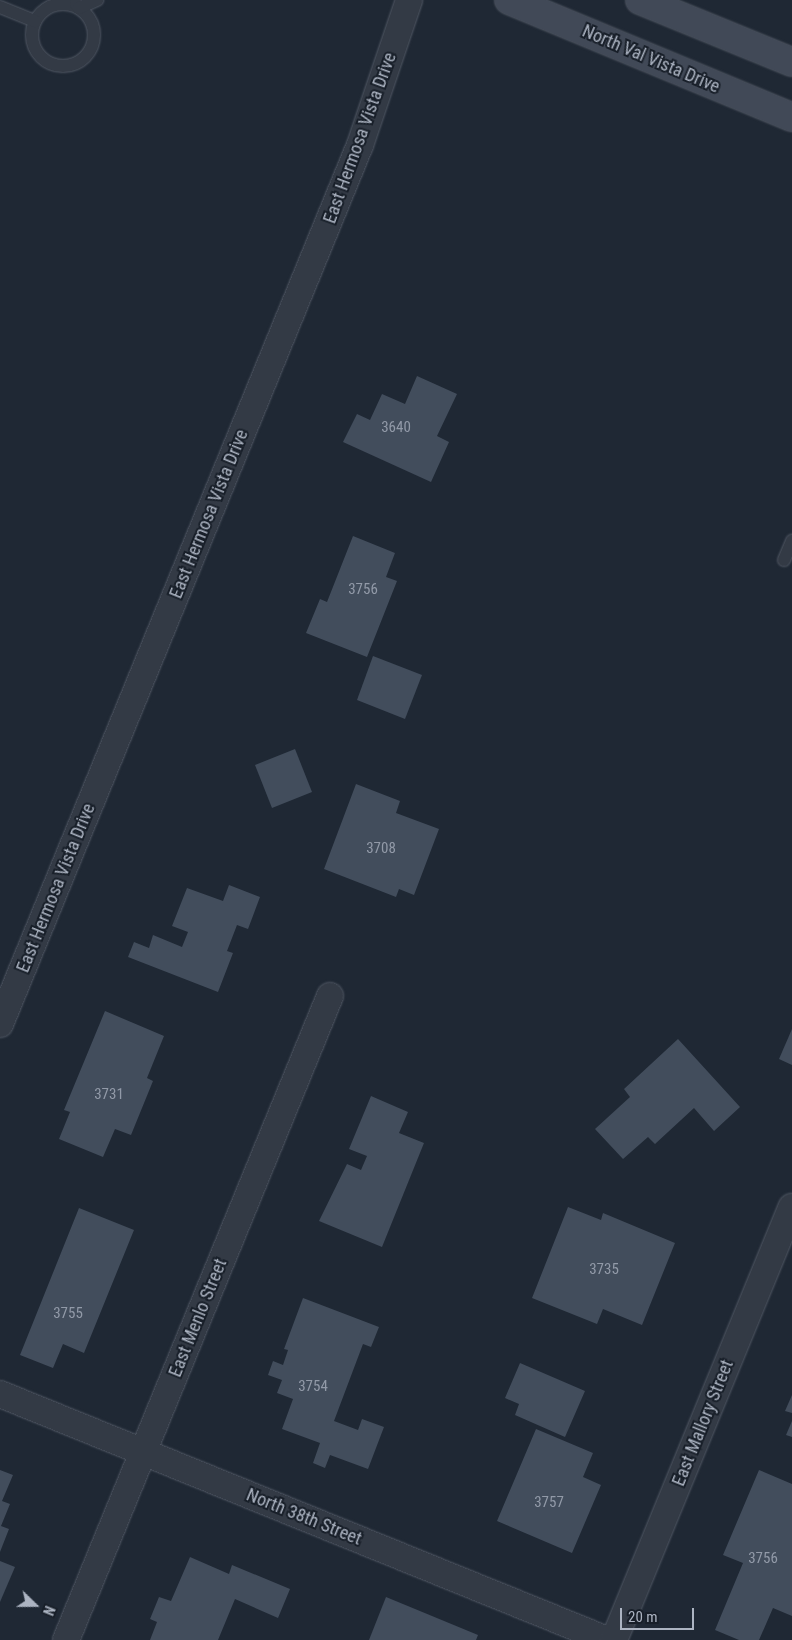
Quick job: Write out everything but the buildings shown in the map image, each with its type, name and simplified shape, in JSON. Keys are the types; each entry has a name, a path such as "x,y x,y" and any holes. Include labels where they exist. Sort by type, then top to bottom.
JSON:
{"main road":[{"name":"North Val Vista Drive","path":"510,0 792,118"},
{"path":"640,0 792,62"}],"street":[{"name":"East Hermosa Vista Drive","path":"0,1024 360,145 409,0"},
{"name":"East Menlo Street","path":"66,1640 330,996"},
{"name":"East Mallory Street","path":"614,1640 792,1207"},
{"name":"North 38th Street","path":"0,1394 607,1640"}],"lane":[{"path":"76,4 90,19 94,40 91,50 76,64 56,66 39,55 32,37 35,21 44,10 53,5 76,4 97,0"},
{"path":"0,7 35,21"},
{"path":"784,560 792,541"}]}
